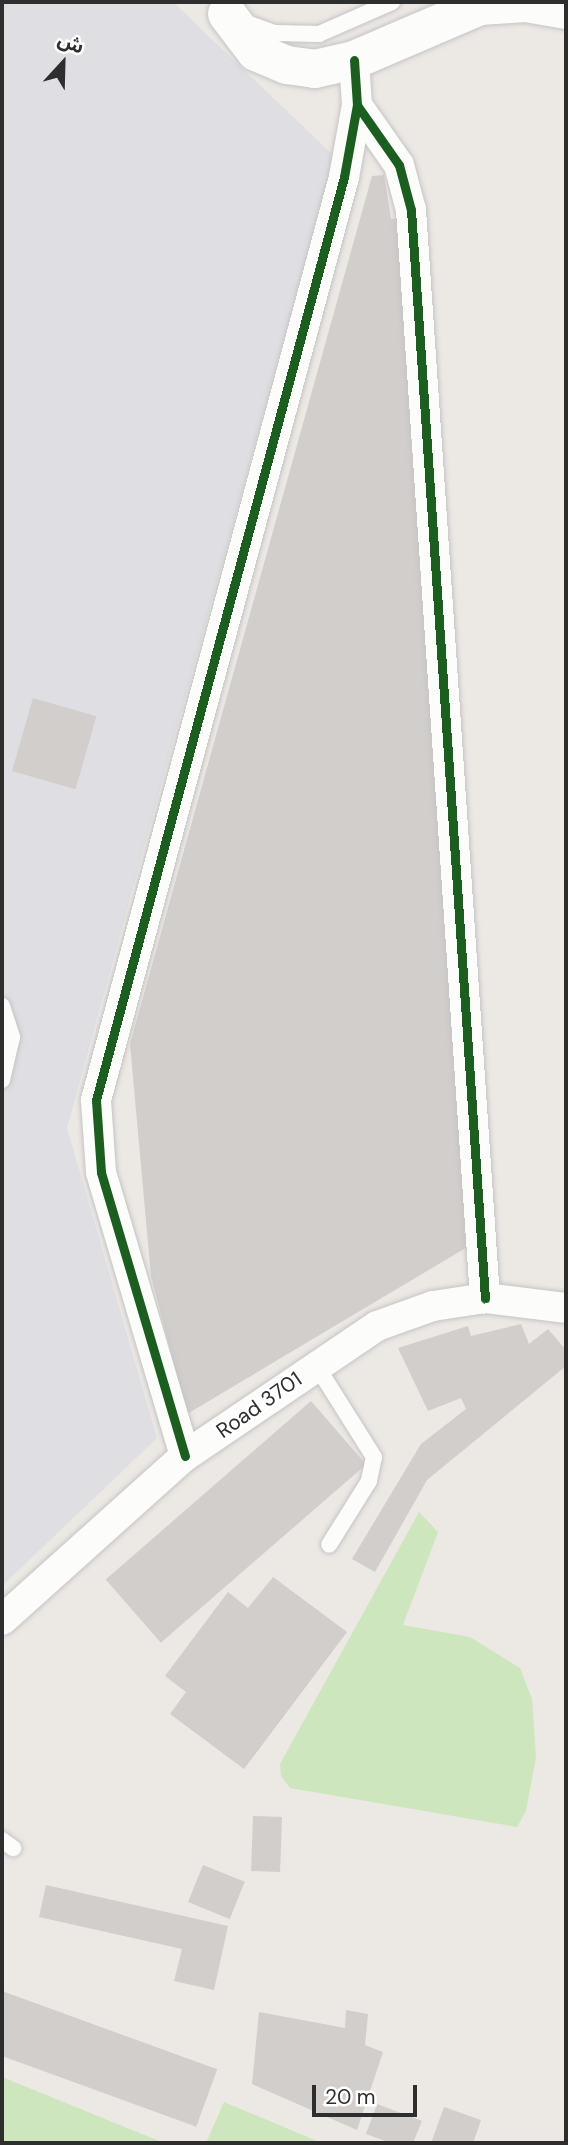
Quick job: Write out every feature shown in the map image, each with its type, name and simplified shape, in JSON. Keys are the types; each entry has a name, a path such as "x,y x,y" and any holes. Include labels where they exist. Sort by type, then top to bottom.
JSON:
{"main road":[{"path":"220,8 242,38 271,60 315,69 354,60 480,6 526,2 566,9"}],"street":[{"path":"185,1456 101,1172 96,1100 340,191 358,105 354,60"},
{"path":"358,105 399,165 411,210 485,1298"},
{"name":"Road 3701","path":"2,1620 185,1456 316,1365 401,1316 485,1298 566,1308"}],"lane":[{"path":"220,8 275,33 319,34 392,2"},
{"path":"2,1006 12,1037 2,1080"},
{"path":"316,1365 374,1457 369,1481 330,1545"}],"shaded area":[{"path":"2,2 173,2 334,156 67,1128 157,1438 2,1586"}],"green space":[{"path":"419,1512 438,1532 403,1625 470,1637 520,1668 532,1699 536,1757 526,1811 517,1827 290,1788 281,1776 280,1764"},
{"path":"2,2077 164,2143 2,2143"},
{"path":"224,2102 322,2143 206,2143"}],"building":[{"path":"384,175 391,219 404,218 469,1246 187,1414 151,1276 130,1044 372,176"},
{"path":"33,698 96,716 75,789 12,771"},
{"path":"521,1324 529,1344 548,1329 566,1350 566,1366 427,1480 375,1572 352,1559 421,1444 466,1409 461,1398 428,1411 398,1348 468,1326 471,1336"},
{"path":"311,1401 366,1464 161,1643 106,1579"},
{"path":"273,1577 347,1632 244,1769 170,1714 186,1692 165,1676 228,1592 248,1608"},
{"path":"253,1816 282,1817 280,1872 251,1871"},
{"path":"203,1865 245,1882 230,1919 188,1902"},
{"path":"46,1885 228,1926 214,1990 174,1981 182,1949 39,1917"},
{"path":"2,1991 217,2069 196,2127 2,2056"},
{"path":"346,2010 368,2014 365,2045 383,2052 357,2130 252,2084 259,2012 345,2028"},
{"path":"377,2104 422,2121 413,2143 391,2143 366,2134"},
{"path":"444,2107 481,2120 473,2143 431,2143"}],"cycle path":[{"path":"185,1456 101,1172 96,1100 344,177 357,105 354,60"},
{"path":"357,105 399,165 411,210 485,1298"}]}
